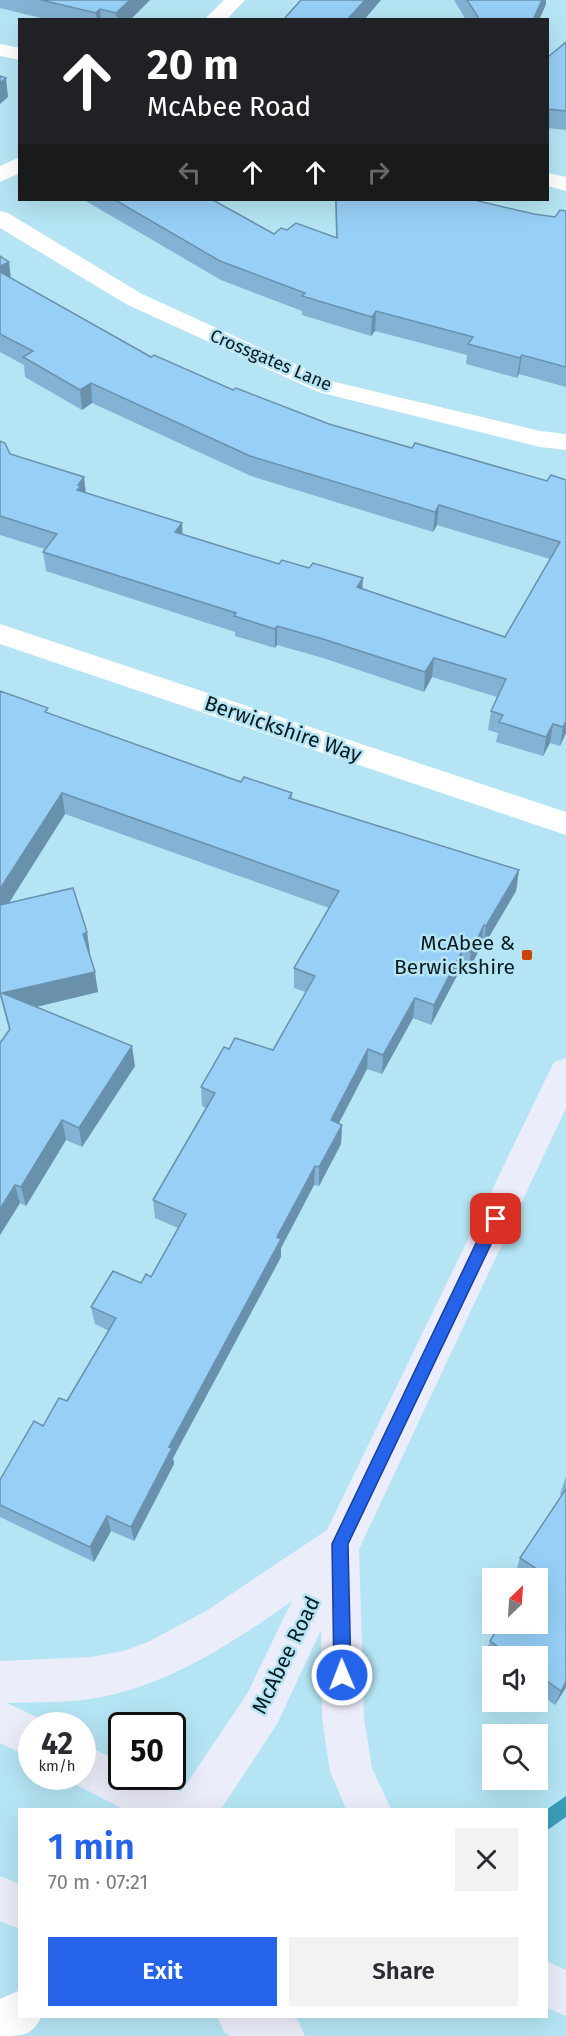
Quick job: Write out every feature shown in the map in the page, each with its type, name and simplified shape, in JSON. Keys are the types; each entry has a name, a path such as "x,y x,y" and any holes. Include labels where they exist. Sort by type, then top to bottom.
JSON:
{"street":[{"path":"216,18 236,0"},
{"path":"0,50 18,54"},
{"path":"0,175 18,164"},
{"path":"549,180 566,184"},
{"name":"Crossgates Lane","path":"0,218 134,299 327,387 540,439 566,442"},
{"name":"Berwickshire Way","path":"0,634 566,824"},
{"name":"McAbee Road","path":"196,1808 262,1709 566,1072"},
{"path":"0,1682 93,1678 142,1666 209,1633 340,1544"},
{"path":"340,1544 343,1718 351,1771 369,1808"},
{"path":"0,1721 18,1730"},
{"path":"96,1772 166,1808"},
{"path":"0,1898 18,1906"},
{"path":"548,1985 566,1993"},
{"path":"0,2028 18,2014"},
{"path":"244,2018 282,2036"}],"building":[{"path":"41,0 130,0 116,13 100,9 96,13"},
{"path":"301,0 365,0 349,18 285,18"},
{"path":"467,0 542,0 534,18 479,18"},
{"path":"566,42 566,111 549,109 549,56"},
{"path":"117,201 215,201 274,234 281,228 287,230 296,223 337,238 336,201 478,201 555,217 560,210 566,211 566,367 468,344 473,337 376,311 372,317 302,296 305,293 220,261"},
{"path":"0,256 9,262 0,266"},
{"path":"0,272 151,357 154,355 233,390 236,388 329,424 412,448 415,443 547,481 551,475 566,480 566,721 563,727 553,724 546,737 499,722 503,715 491,711 506,679 434,658 425,672 323,639 277,626 275,629 234,616 236,613 43,552 57,534 0,516 0,441 5,443 10,454 84,477 77,490 182,523 175,532 279,564 282,560 309,568 313,563 363,578 357,587 505,637 560,542 439,505 435,512 250,456 91,383 80,390 23,357 33,351 0,334"},
{"path":"0,691 48,708 45,712 241,782 244,777 292,793 289,798 519,870 486,926 484,925 471,952 463,949 434,1005 415,998 383,1055 368,1049 331,1120 342,1125 319,1167 315,1166 277,1237 281,1239 169,1447 172,1448 131,1527 107,1516 90,1547 0,1505 0,1480 34,1421 43,1426 59,1398 67,1401 116,1318 91,1307 113,1271 141,1283 146,1274 151,1277 186,1214 153,1200 215,1093 201,1087 224,1047 229,1049 235,1038 273,1050 315,976 294,968 339,891 62,793 0,889"},
{"path":"73,888 87,932 83,934 95,972 2,993 132,1046 79,1128 62,1120 21,1187 15,1185 0,1209 0,1043 10,1029 0,992 0,905"},
{"path":"566,1489 566,1682 561,1691 548,1682 548,1646 497,1646 490,1641 494,1634 548,1634 548,1568 535,1568 520,1558"}],"waterway":[{"path":"548,1820 566,1805"}],"place":[{"name":"McAbee & Berwickshire","path":"527,955"}],"route":[{"path":"342,1675 340,1544 496,1219"}]}
